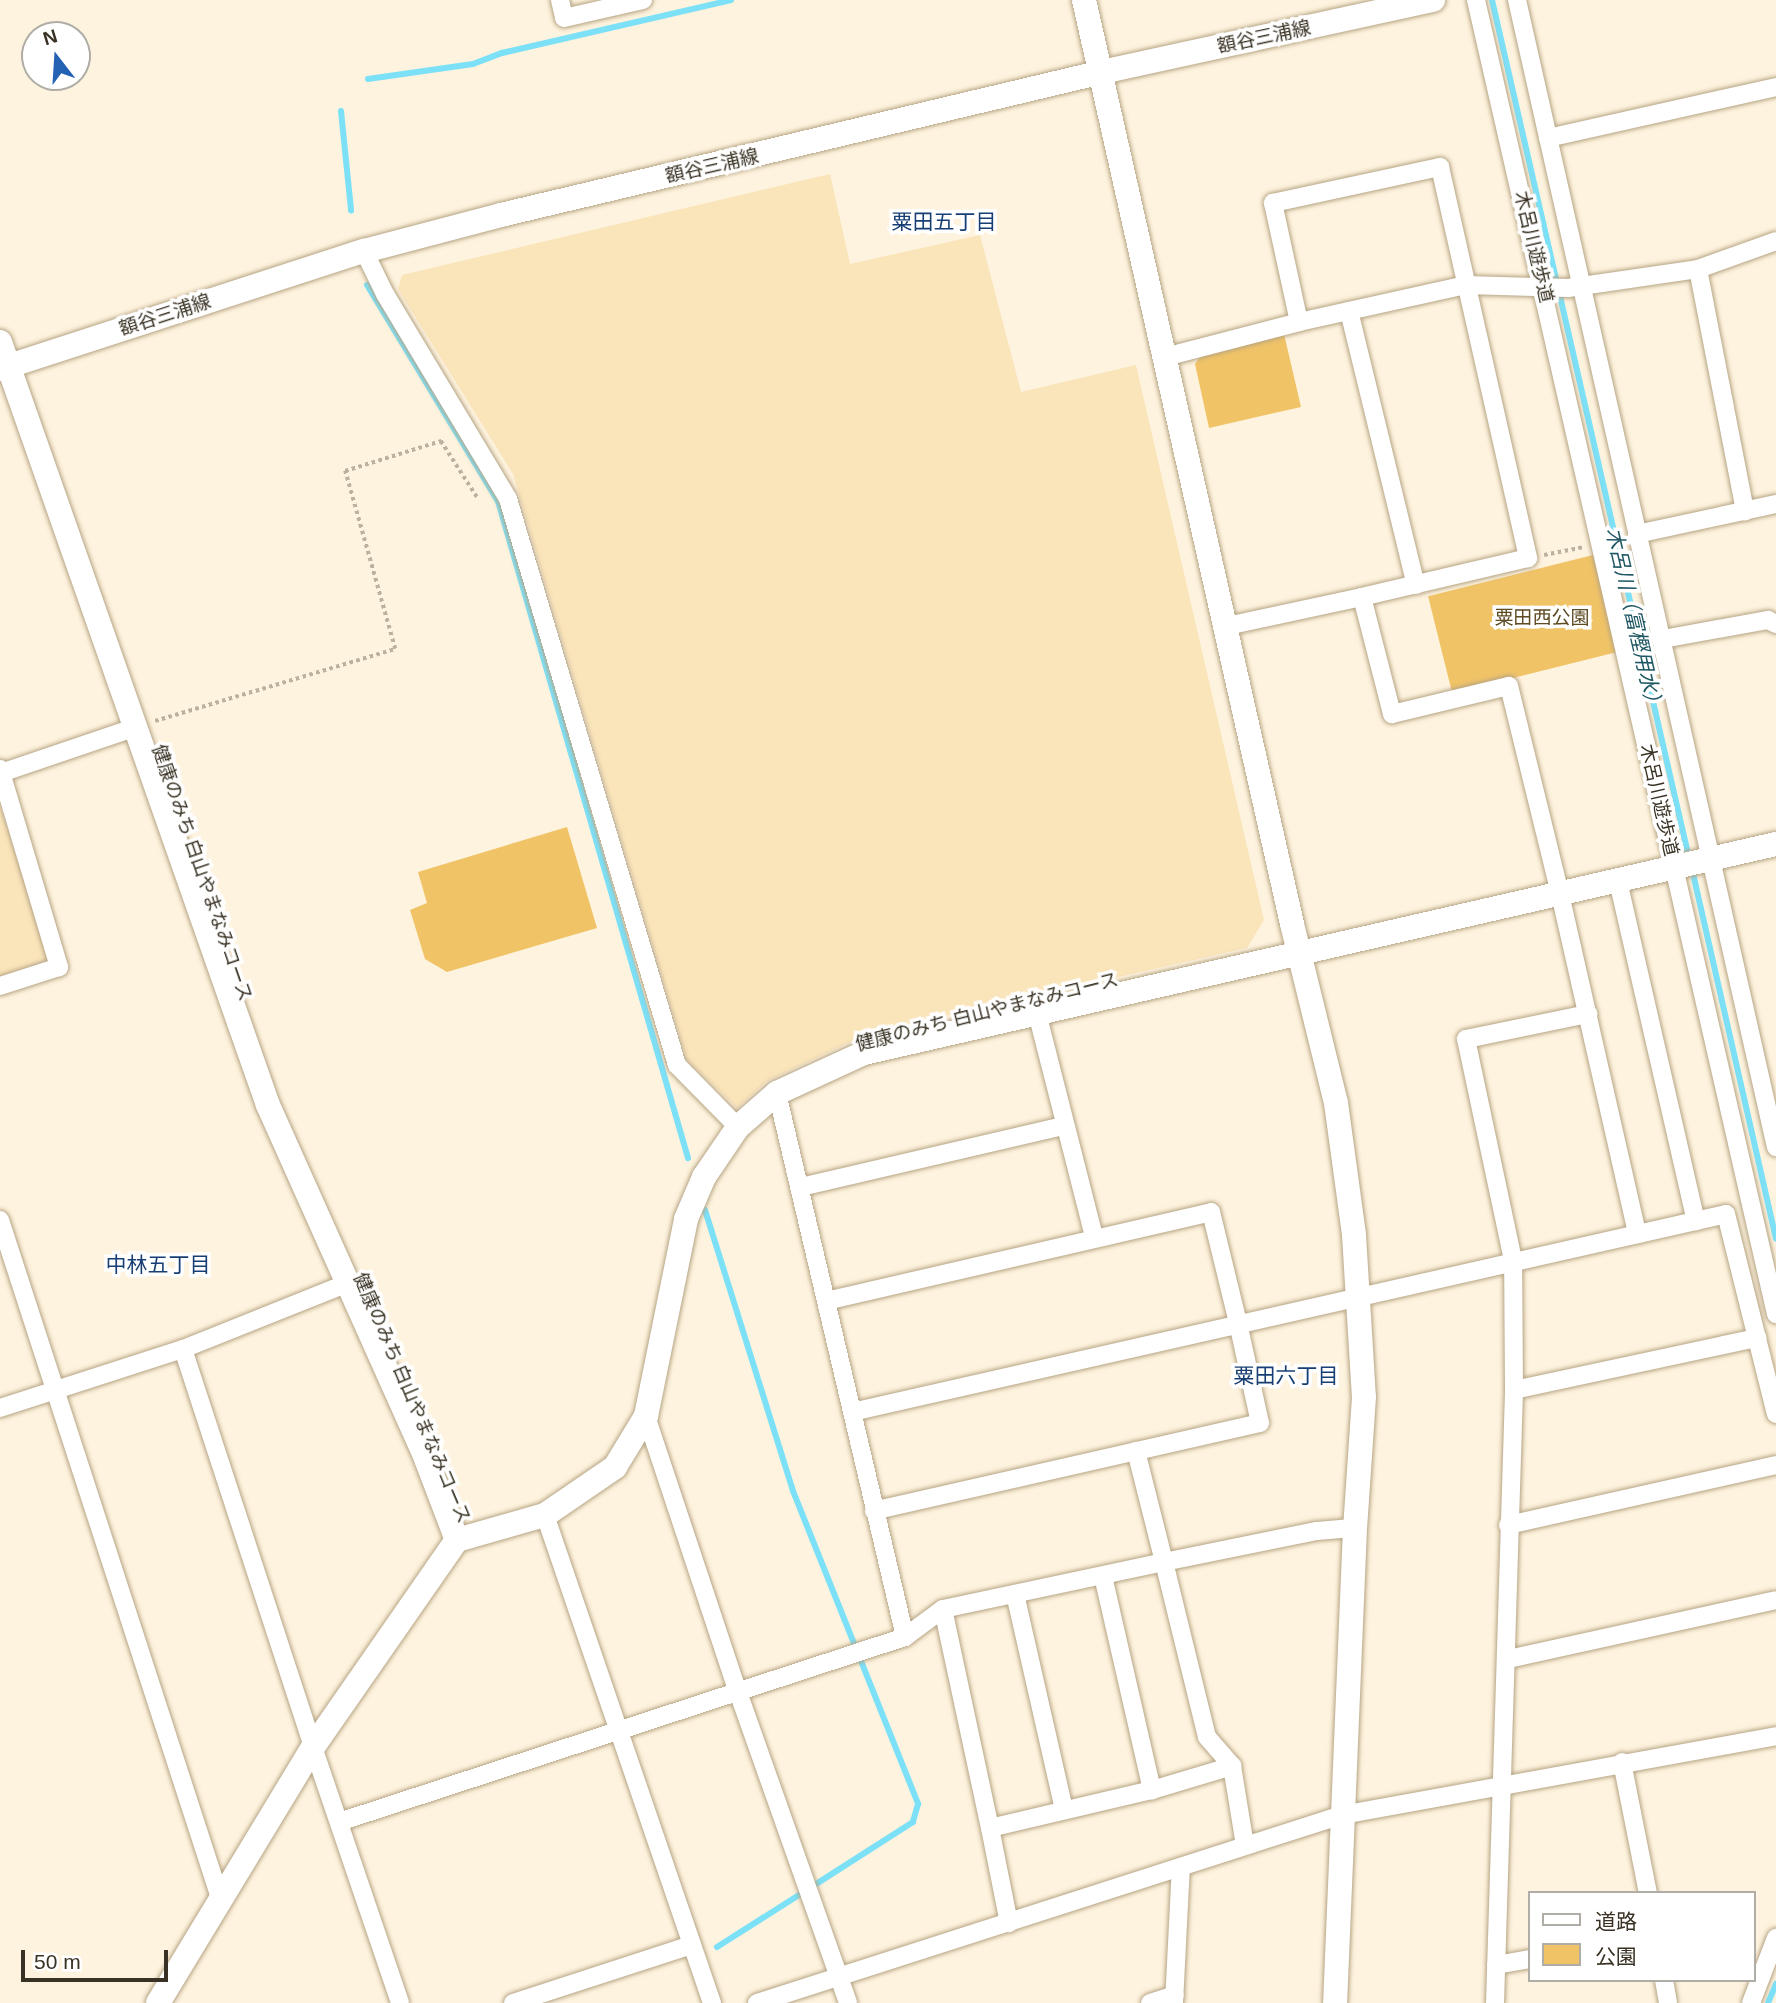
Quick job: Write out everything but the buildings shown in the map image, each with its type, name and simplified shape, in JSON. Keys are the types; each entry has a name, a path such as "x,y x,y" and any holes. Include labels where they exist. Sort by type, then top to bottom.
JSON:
{"street":[{"path":"560,0 564,18 643,0"},
{"path":"1084,0 1299,952 1336,1103 1360,1296 1364,1397 1355,1528 1335,2003"},
{"name":"額谷三浦線","path":"5,368 364,251 501,215 1102,72 1433,0"},
{"name":"木呂川遊歩道","path":"1476,0 1545,288 1598,544 1691,865 1776,1314"},
{"path":"1517,0 1548,138 1575,287 1663,639 1691,865 1776,1147"},
{"path":"1548,138 1776,87"},
{"path":"1227,626 1528,558 1440,167 1273,203 1299,322"},
{"path":"1165,357 1299,322 1466,285 1575,287 1698,269 1776,241"},
{"path":"364,251 385,294 508,499 677,1065 738,1127"},
{"path":"1698,269 1745,511"},
{"path":"1349,311 1416,585"},
{"path":"0,342 5,368 136,727 268,1105 426,1459 457,1540"},
{"path":"1637,534 1776,504"},
{"path":"1362,597 1392,714 1509,687 1560,894 1637,1234"},
{"path":"1663,639 1768,620 1776,624"},
{"path":"0,986 59,967 1,771 136,727"},
{"path":"158,2003 313,1747 457,1540 545,1515 615,1467 646,1416 686,1219 704,1177 738,1127 777,1093 864,1053 1776,844"},
{"path":"1618,881 1696,1221"},
{"path":"1037,1013 1094,1237"},
{"path":"1495,2003 1508,1659 1508,1525 1514,1390 1513,1260 1466,1039 1587,1014"},
{"path":"777,1093 905,1637"},
{"path":"801,1187 1064,1126"},
{"path":"826,1301 1211,1212 1238,1323 1260,1423 874,1511"},
{"path":"852,1412 1513,1260 1726,1214 1776,1414"},
{"path":"0,1220 221,1901"},
{"path":"0,1408 183,1349 348,1283"},
{"path":"1514,1390 1757,1338"},
{"path":"183,1349 400,2003"},
{"path":"646,1416 738,1692 848,2003"},
{"path":"1136,1451 1207,1737 1232,1766 1245,1845"},
{"path":"1508,1525 1776,1465"},
{"path":"545,1515 712,2003"},
{"path":"339,1822 905,1637 943,1609 1317,1531 1355,1528"},
{"path":"1103,1576 1152,1790"},
{"path":"1015,1594 1064,1809"},
{"path":"1508,1659 1776,1600"},
{"path":"943,1609 1009,1923"},
{"path":"757,2003 1342,1815 1776,1735"},
{"path":"1622,1762 1648,1891"},
{"path":"990,1828 1152,1790 1232,1766"},
{"path":"1150,2003 1175,1999 1181,1867"},
{"path":"1751,2003 1776,1938"},
{"path":"513,2003 692,1945"},
{"path":"1496,1965 1528,1959"},
{"path":"1664,1982 1668,2003"}],"path":[{"path":"136,727 395,649 345,471 441,440 477,496"},
{"path":"1528,558 1598,544"}],"shaded area":[{"path":"830,174 850,264 980,235 1021,392 1136,365 1264,920 1247,948 869,1033 767,1081 737,1108 687,1060 513,474 398,289 402,275"},
{"path":"0,806 49,960 0,977"}],"green space":[{"path":"1284,334 1301,407 1209,428 1195,364 1203,353"},
{"name":"粟田西公園","path":"1593,555 1617,652 1452,693 1428,596"},
{"path":"567,827 597,928 447,972 425,959 410,910 427,903 418,872"}],"waterway":[{"path":"368,79 473,64 502,53 731,0"},
{"name":"木呂川（富樫用水）","path":"1492,0 1689,858"},
{"path":"341,111 351,210"},
{"path":"367,285 498,501 688,1158"},
{"name":"木呂川（富樫用水）","path":"1692,869 1776,1239"},
{"path":"705,1210 793,1491 918,1804 913,1822 813,1886"},
{"path":"717,1947 799,1895"},
{"name":"木呂川（富樫用水）","path":"1768,2003 1776,1984"}],"district":[{"name":"粟田五丁目","path":"944,222"},
{"name":"中林五丁目","path":"158,1265"},
{"name":"粟田六丁目","path":"1286,1376"}]}
